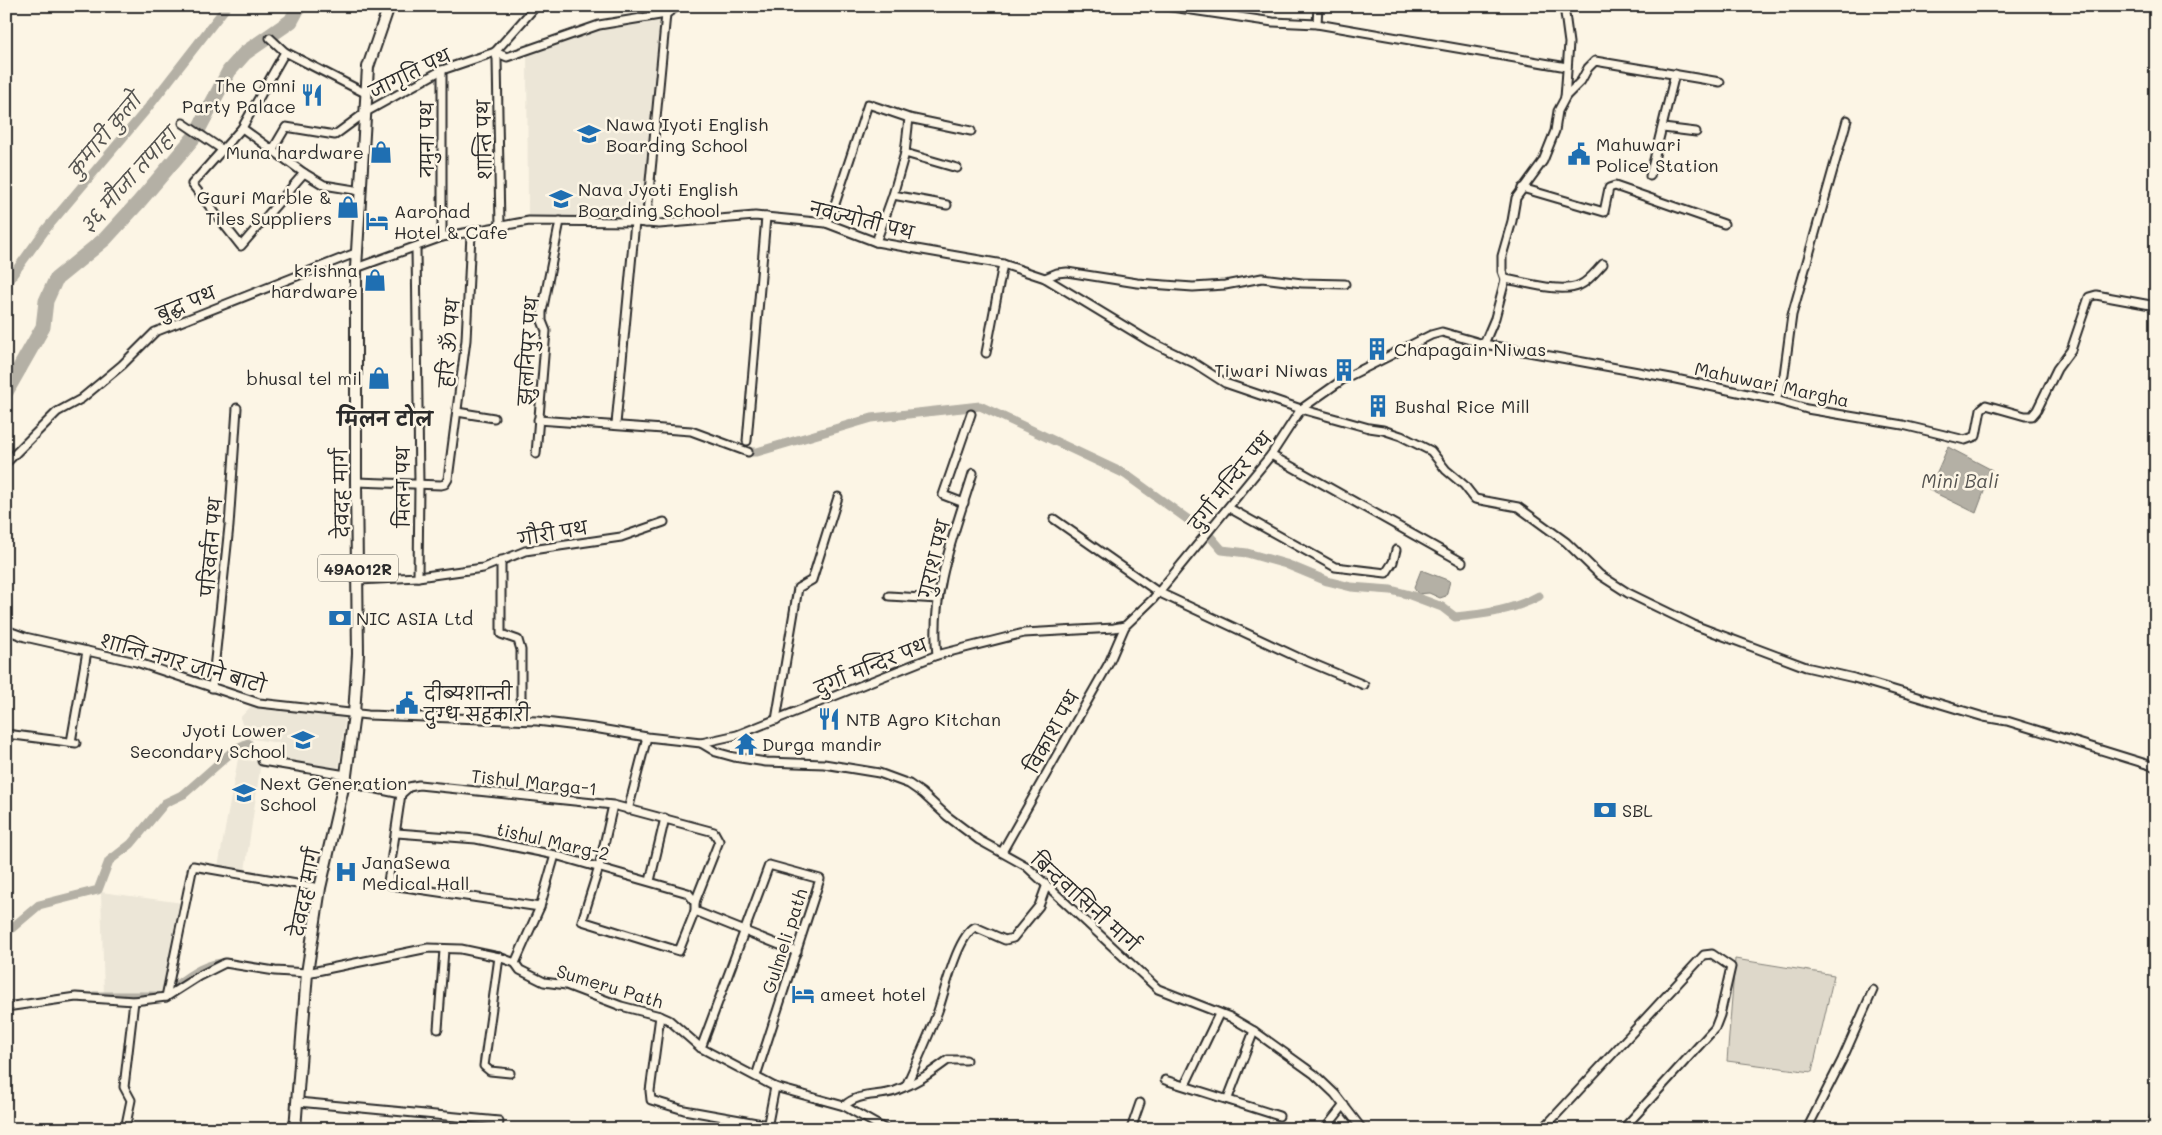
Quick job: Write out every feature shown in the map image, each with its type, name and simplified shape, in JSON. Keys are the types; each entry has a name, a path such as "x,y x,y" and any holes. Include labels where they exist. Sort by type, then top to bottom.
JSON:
{"main road":[{"name":"देवदह मार्ग","path":"295,1129 307,973 320,888 345,778 354,714 358,654 359,580 356,482 356,268 368,67 389,6"}],"street":[{"name":"जागृति पथ","path":"272,149 286,127 335,135 366,112 442,70 495,52 536,6"},
{"path":"495,52 507,57 599,25 666,14 678,6"},
{"path":"1165,6 1273,22 1317,24 1567,67"},
{"path":"1317,24 1318,6"},
{"path":"1564,6 1569,43 1565,98"},
{"path":"646,223 666,14"},
{"path":"270,38 285,52 367,94"},
{"path":"285,52 242,128 192,184 241,246 304,173"},
{"name":"शान्ति पथ","path":"495,52 497,59 500,227"},
{"path":"1484,344 1495,318 1505,279 1502,272 1502,256 1512,221 1516,198 1543,161 1555,131 1558,111 1565,98 1581,81 1588,68 1595,61 1720,82"},
{"name":"नमुना पथ","path":"442,70 442,238"},
{"path":"1650,176 1675,74"},
{"path":"826,223 833,210 868,104 910,118 971,131"},
{"path":"876,242 893,195 905,153 910,118"},
{"path":"1776,400 1784,374 1792,315 1847,120"},
{"path":"183,123 223,150"},
{"path":"242,128 304,173 324,185 361,191"},
{"path":"1663,128 1696,132"},
{"path":"905,153 957,168"},
{"path":"1522,188 1604,212 1609,188 1615,186 1724,224"},
{"path":"893,195 947,205"},
{"name":"नवज्योती पथ","path":"356,268 442,238 471,234 529,221 659,224 738,216 826,223 876,242 1003,264 1045,278 1142,337 1194,363 1226,383 1301,409 1369,428 1383,430 1401,436 1431,451 1446,470 1464,485 1476,499 1518,507 1566,542 1600,574 1628,593 1694,625 1806,667 1854,678 1984,717 2007,721 2156,767"},
{"path":"747,441 766,217"},
{"name":"झुलनिपुर पथ","path":"536,454 546,331 542,312 560,221"},
{"path":"616,424 635,222"},
{"name":"हरि ॐ पथ","path":"356,482 441,485 448,479 466,340 471,234"},
{"name":"मिलन पथ","path":"416,248 419,484 418,577"},
{"name":"बुद्ध पथ","path":"6,463 57,412 81,399 122,365 155,332 358,252"},
{"path":"986,353 1003,264"},
{"path":"1505,279 1541,286 1573,287 1582,284 1603,264"},
{"path":"1045,278 1057,273 1067,272 1137,283 1193,287 1225,285 1262,278 1302,283 1345,284"},
{"name":"Mahuwari Margha","path":"1301,409 1345,378 1431,335 1442,332 1484,344 1671,378 1776,400 1807,409 1903,425 1965,440 1976,436 1981,409 1986,405 2025,416 2032,416 2037,410 2057,369 2071,350 2089,297 2096,295 2156,306"},
{"name":"परिवर्तन पथ","path":"212,688 229,526 237,408"},
{"name":"दुर्गा मन्दिर पथ","path":"354,714 521,720 571,724 647,737 701,743 737,735 937,655 1024,633 1125,626 1158,592 1229,508 1271,455 1301,409"},
{"path":"457,412 494,418"},
{"path":"964,503 943,495 971,414"},
{"path":"538,420 616,424 691,431 748,452"},
{"path":"1271,455 1462,562"},
{"name":"गुराश पथ","path":"937,655 935,640 938,599 943,570 974,473"},
{"path":"776,720 798,588 812,580 838,497"},
{"path":"1229,508 1335,567 1386,573 1393,562 1396,550"},
{"path":"1054,519 1158,592 1296,658 1364,685"},
{"name":"गौरी पथ","path":"418,577 483,568 525,551 621,537 664,522"},
{"path":"501,560 502,634 518,640 521,650 521,720"},
{"path":"359,580 418,577"},
{"path":"889,596 938,599"},
{"name":"विकाश पथ","path":"1002,852 1109,663 1125,626"},
{"name":"शान्ति नगर जाने बाटो","path":"6,630 25,637 136,662 259,703 354,714"},
{"path":"6,734 74,742 87,650"},
{"path":"628,810 647,737"},
{"name":"बिन्दवासिनी मार्ग","path":"701,743 716,752 741,758 766,762 824,764 879,773 895,778 922,793 947,816 979,840 1026,866 1046,887 1158,989 1230,1017 1254,1031 1314,1074 1344,1105 1362,1129"},
{"path":"262,761 345,778 401,794 397,833 388,882 391,885 540,907"},
{"name":"Tishul Marga-1","path":"401,794 409,787 419,786 613,805 714,832 719,841 695,902"},
{"path":"613,805 599,867 582,920 679,952 696,911 695,902"},
{"path":"650,881 665,818"},
{"name":"tishul Marg-2","path":"397,833 476,839 555,855 688,893 695,902"},
{"path":"515,963 540,907 555,855"},
{"name":"Gulmeli path","path":"701,1048 769,865 820,879 756,1076"},
{"path":"6,1006 76,997 134,1002 166,997 192,866 320,888"},
{"path":"906,1086 938,1011 952,964 969,931 975,928 1004,940 1013,938 1039,906 1046,887"},
{"path":"696,911 797,952"},
{"name":"Sumeru Path","path":"166,997 199,976 225,964 275,971 307,973 428,948 444,950 461,949 499,957 515,963 520,970 544,982 566,986 621,1006 660,1016 675,1025 701,1048 775,1087 844,1106 885,1129"},
{"path":"438,1029 444,950"},
{"path":"1543,1129 1704,955 1712,954 1730,967 1720,1016 1714,1028 1623,1129"},
{"path":"499,957 484,1066 490,1070 510,1073"},
{"path":"1807,1129 1842,1060 1872,990"},
{"path":"125,1129 131,1100 124,1087 134,1002"},
{"path":"1185,1085 1219,1014"},
{"path":"660,1016 650,1091 651,1100 684,1110 767,1127 775,1087"},
{"path":"1228,1098 1254,1031"},
{"path":"844,1106 854,1098 893,1091 918,1082 935,1072 948,1060 966,1060"},
{"path":"1165,1080 1228,1098 1279,1116"},
{"path":"298,1102 499,1121 498,1129"},
{"path":"1131,1129 1140,1103"},
{"path":"1324,1129 1344,1105"},
{"path":"2151,1129 2156,1113"}],"shaded area":[{"name":"Nawa Iyoti English Boarding School","path":"663,17 641,218 528,217 527,52 600,26"},
{"name":"Jyoti Lower Secondary School","path":"252,705 345,718 338,775 275,763 279,743 247,738 240,718"},
{"name":"Next Generation School","path":"238,759 261,762 245,871 218,867"},
{"path":"101,892 183,903 171,972 163,996 104,996"},
{"path":"1735,959 1834,975 1812,1072 1727,1061"}],"water":[{"name":"Mini Bali","path":"1948,447 1992,470 1976,513 1929,490"},
{"path":"1421,570 1450,581 1446,596 1440,598 1429,593 1418,594 1414,588"}],"waterway":[{"name":"कुमारी कुलो","path":"6,284 46,229 147,109 227,6"},
{"name":"३६ मौजा तपाहा","path":"6,392 43,327 46,301 56,279 105,239 138,203 195,136 229,71 245,53 291,21 299,6"},
{"path":"748,452 757,452 872,418 980,406 1125,474 1208,534 1222,550 1247,553 1286,564 1327,581 1351,587 1391,590 1410,595 1442,607 1455,617 1498,611 1519,605 1539,596"},
{"path":"6,933 39,905 98,890 109,861 131,844 165,803 184,794 235,749 248,743"},
{"path":"174,987 208,966 231,963"},
{"path":"94,996 155,996"}],"place":[{"name":"The Omni Party Palace","path":"312,95"},
{"name":"Nawa Iyoti English Boarding School","path":"589,134"},
{"name":"Muna hardware","path":"381,152"},
{"name":"Mahuwari Police Station","path":"1579,154"},
{"name":"Nava Jyoti English Boarding School","path":"561,199"},
{"name":"Gauri Marble & Tiles Suppliers","path":"348,207"},
{"name":"Aarohad Hotel & Cafe","path":"377,221"},
{"name":"krishna hardware","path":"375,280"},
{"name":"Chapagain Niwas","path":"1377,349"},
{"name":"Tiwari Niwas","path":"1344,370"},
{"name":"bhusal tel mil","path":"379,378"},
{"name":"Bushal Rice Mill","path":"1378,406"},
{"name":"NIC ASIA Ltd","path":"340,618"},
{"name":"दीब्यशान्ती दुग्ध सहकारी","path":"407,703"},
{"name":"NTB Agro Kitchan","path":"829,719"},
{"name":"Jyoti Lower Secondary School","path":"303,740"},
{"name":"Durga mandir","path":"746,744"},
{"name":"Next Generation School","path":"244,793"},
{"name":"SBL","path":"1605,810"},
{"name":"JanaSewa Medical Hall","path":"346,872"},
{"name":"ameet hotel","path":"803,994"}],"district":[{"name":"मिलन टोल","path":"385,418"}]}
